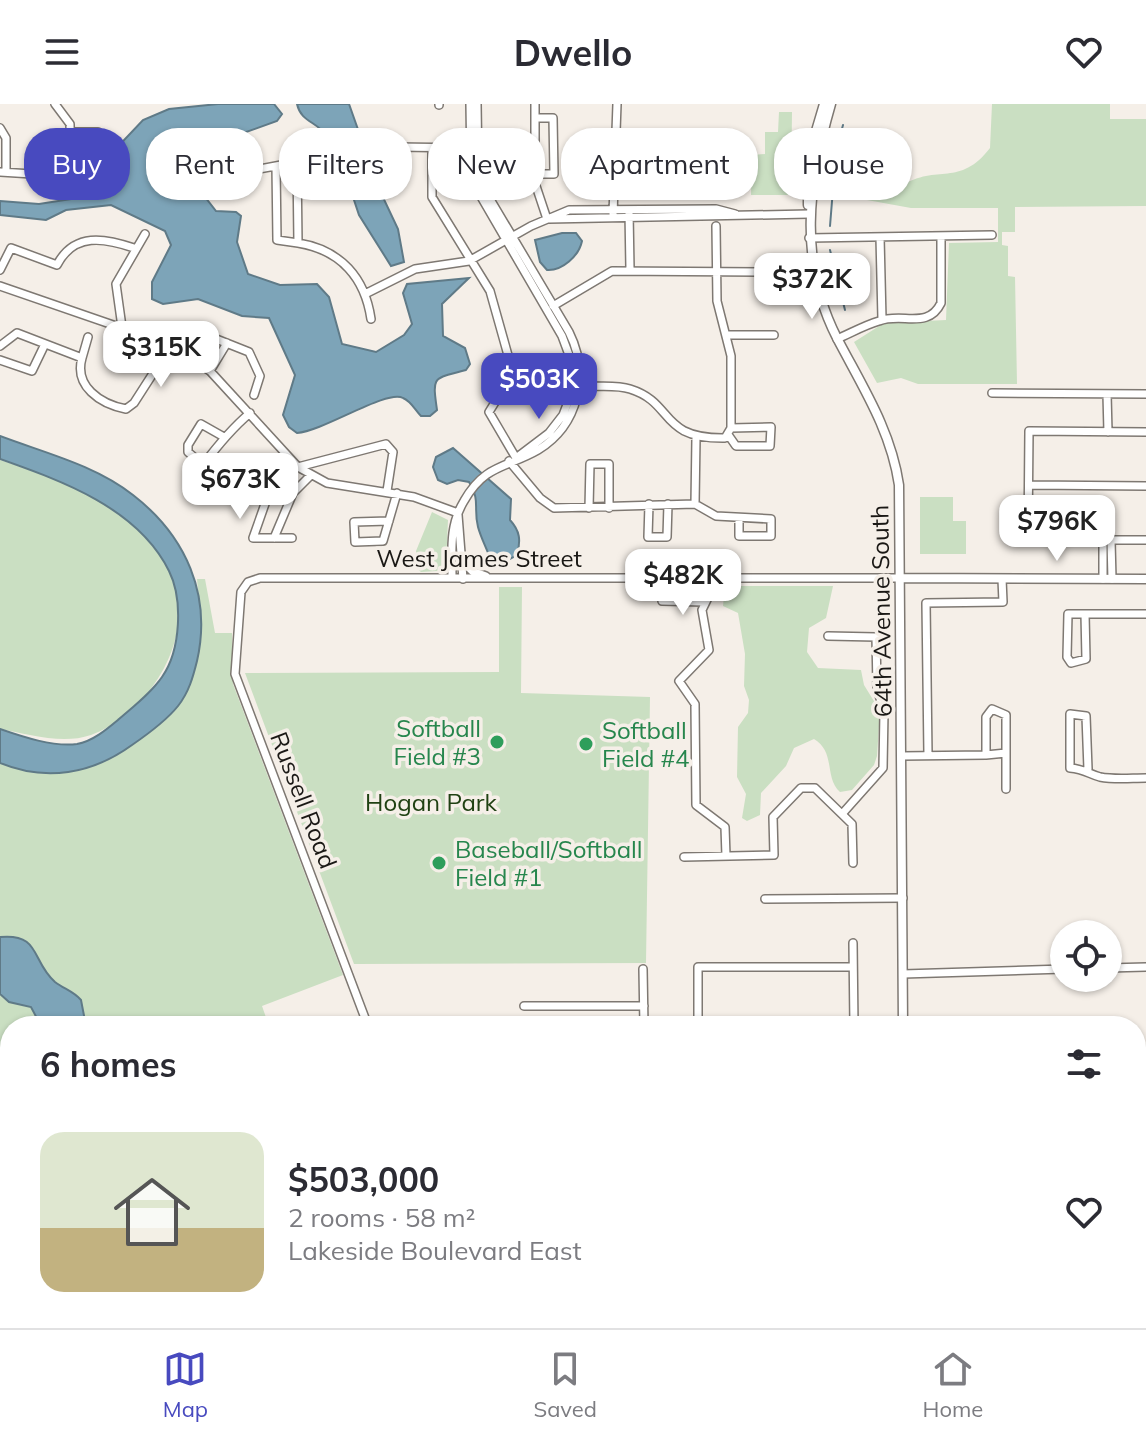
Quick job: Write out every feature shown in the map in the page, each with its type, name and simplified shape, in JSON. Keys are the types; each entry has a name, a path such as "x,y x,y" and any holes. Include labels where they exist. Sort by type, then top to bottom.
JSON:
{"street":[{"path":"69,104 58,107 70,128"},
{"path":"470,104 470,128"},
{"path":"477,104 480,178 566,344 576,384"},
{"path":"535,104 535,128"},
{"path":"613,213 617,104"},
{"name":"64th Avenue South","path":"809,214 805,191 808,158 824,104"},
{"name":"64th Avenue South","path":"831,104 819,146 809,214 809,238 817,290 837,339 872,401 896,459 902,713 903,1016"},
{"path":"535,118 553,118 554,174 545,174"},
{"path":"0,128 7,148 3,172 24,172"},
{"path":"263,168 297,162 298,243"},
{"path":"276,166 277,240 312,246 352,271 367,293 371,319"},
{"path":"434,200 490,291 513,373 489,412 513,459 547,504 589,508 695,504 716,516 771,519 771,536 739,536 739,519"},
{"path":"452,578 452,530 469,493 486,475 513,459 557,424 576,384 576,349 553,306 484,200"},
{"path":"542,200 547,219"},
{"path":"367,293 415,269 469,261 547,219 613,213 809,214"},
{"path":"629,213 630,269"},
{"path":"513,373 576,384 629,388 654,402 670,423 696,438 730,432 771,427 770,446 736,446 730,432 731,356 718,307 716,226"},
{"path":"122,327 116,284 134,248 145,234"},
{"path":"809,238 992,235"},
{"path":"837,339 882,319 927,319 936,313 941,303 941,236"},
{"path":"880,237 882,319"},
{"path":"0,270 11,248 57,265 80,241 107,239 134,248"},
{"path":"553,306 612,271 760,272"},
{"path":"0,286 122,327 170,347 210,371 298,467 311,475 343,487 397,493 458,513"},
{"path":"191,329 249,352 255,359 260,376 254,395"},
{"path":"0,346 17,333 82,358"},
{"path":"726,335 774,335"},
{"path":"88,337 79,371 84,386 117,407 128,408 170,347"},
{"path":"210,371 227,343"},
{"path":"0,360 32,371 45,344"},
{"path":"992,393 1146,394"},
{"path":"1107,394 1108,432"},
{"path":"224,437 201,424 188,445 188,452 203,465 224,437 250,413"},
{"path":"1146,432 1029,431 1028,540 1146,540"},
{"path":"695,504 696,438"},
{"path":"298,467 386,444 393,452 387,491"},
{"path":"589,508 590,464 609,464 609,508"},
{"path":"274,538 293,493 311,475"},
{"path":"1029,485 1146,486"},
{"path":"292,538 253,538 256,524 272,495 279,490 293,493"},
{"path":"389,521 354,522 355,542 383,541 389,521 397,493"},
{"path":"649,504 648,537 667,537 668,504"},
{"path":"458,513 463,579"},
{"path":"1107,541 1108,579"},
{"path":"463,561 472,571 496,579"},
{"name":"West James Street","path":"246,584 260,578 1146,579"},
{"path":"717,579 704,602 702,618 709,650 679,681 695,704 696,805 725,827 726,856"},
{"path":"928,755 926,603 1003,602 1002,579"},
{"name":"Russell Road","path":"246,584 241,592 235,674 364,1016"},
{"path":"662,601 704,602"},
{"path":"1085,614 1086,659 1071,663 1067,657 1068,614 1085,614 1146,614"},
{"path":"828,636 876,637 877,688 884,712 883,768 842,814"},
{"path":"986,755 986,717 992,709 1006,715 1006,789"},
{"path":"884,712 902,713"},
{"path":"1088,769 1086,716 1070,714 1070,768 1088,769 1097,776 1146,778"},
{"path":"902,756 1006,753"},
{"path":"684,857 774,855 773,817 801,788 815,788 853,826 853,863"},
{"path":"765,899 903,898"},
{"path":"853,943 854,1016"},
{"path":"698,1016 698,967 853,967"},
{"path":"1122,968 1146,967"},
{"path":"643,969 644,1016"},
{"path":"903,974 1050,969"},
{"path":"524,1006 644,1006"}],"green space":[{"path":"992,104 1110,104 1110,119 1146,119 1146,206 1015,207 1015,232 1002,232 1002,245 1008,246 1008,276 1015,277 1017,384 918,384 901,378 877,383 854,342 884,323 946,320 949,243 998,242 998,208 911,208 867,200 912,200 912,180 968,168 990,148"},
{"path":"779,112 792,112 792,128 778,128"},
{"path":"765,132 774,132 774,195 758,195 758,155 765,154"},
{"path":"0,460 71,486 115,512 153,545 167,566 177,590 179,615 175,641 165,666 134,708 91,735 57,739 0,729"},
{"path":"920,497 953,497 953,521 966,521 966,554 920,554"},
{"path":"432,512 448,520 446,564 437,571 421,572 416,568 416,551"},
{"path":"197,579 205,579 215,633 232,633 233,684 343,975 262,1006 266,1016 0,1016 0,761 117,753 201,623"},
{"path":"725,586 833,586 826,618 809,628 807,652 818,668 861,670 864,685 880,711 874,765 852,790 840,792 835,786 825,751 814,739 794,748 786,766 761,793 760,815 747,821 742,818 746,794 737,777 738,727 748,713 749,700 744,686 745,654 738,613 723,606"},
{"name":"Hogan Park","path":"499,587 522,587 521,693 650,697 646,963 354,964 245,673 499,672"}],"water":[{"path":"218,104 274,104 282,114 277,121 257,128 146,128 146,200 207,200 216,211 236,212 241,216 237,242 248,274 280,285 317,284 329,297 342,344 376,352 404,335 412,324 403,293 407,284 469,278 442,304 443,336 465,348 470,364 466,370 437,380 437,410 430,416 421,416 408,401 395,397 297,433 289,427 283,415 295,375 269,318 242,316 198,299 163,304 152,299 152,282 171,245 165,231 111,205 66,210 46,220 0,215 0,201 39,204 65,200 130,200 130,134 143,120 169,109"},
{"path":"297,104 349,104 357,128 319,128 299,110"},
{"path":"354,200 384,200 398,229 404,262 391,266 359,215"},
{"path":"576,233 582,241 580,247 564,265 547,270 540,262 535,240"},
{"path":"0,436 86,468 133,495 152,511 180,548 197,590 201,637 194,673 182,701 162,722 117,755 68,772 34,772 0,763 0,729 48,743 68,745 83,742 105,731 153,688 168,666 178,624 176,596 169,571 138,530 73,487 0,459"},
{"path":"453,448 511,499 510,520 518,532 519,545 517,555 508,560 490,558 478,527 476,500 469,482 458,480 447,484 438,480 433,467 436,457"},
{"path":"0,937 23,939 34,950 47,974 81,1000 84,1016 36,1016 31,1007 9,1002 0,994"}],"waterway":[{"path":"830,226 832,200"},
{"path":"830,250 845,310"}],"place":[{"name":"Softball Field #3","path":"497,742"},
{"name":"Softball Field #4","path":"586,744"},
{"name":"Baseball/Softball Field #1","path":"439,863"}]}
